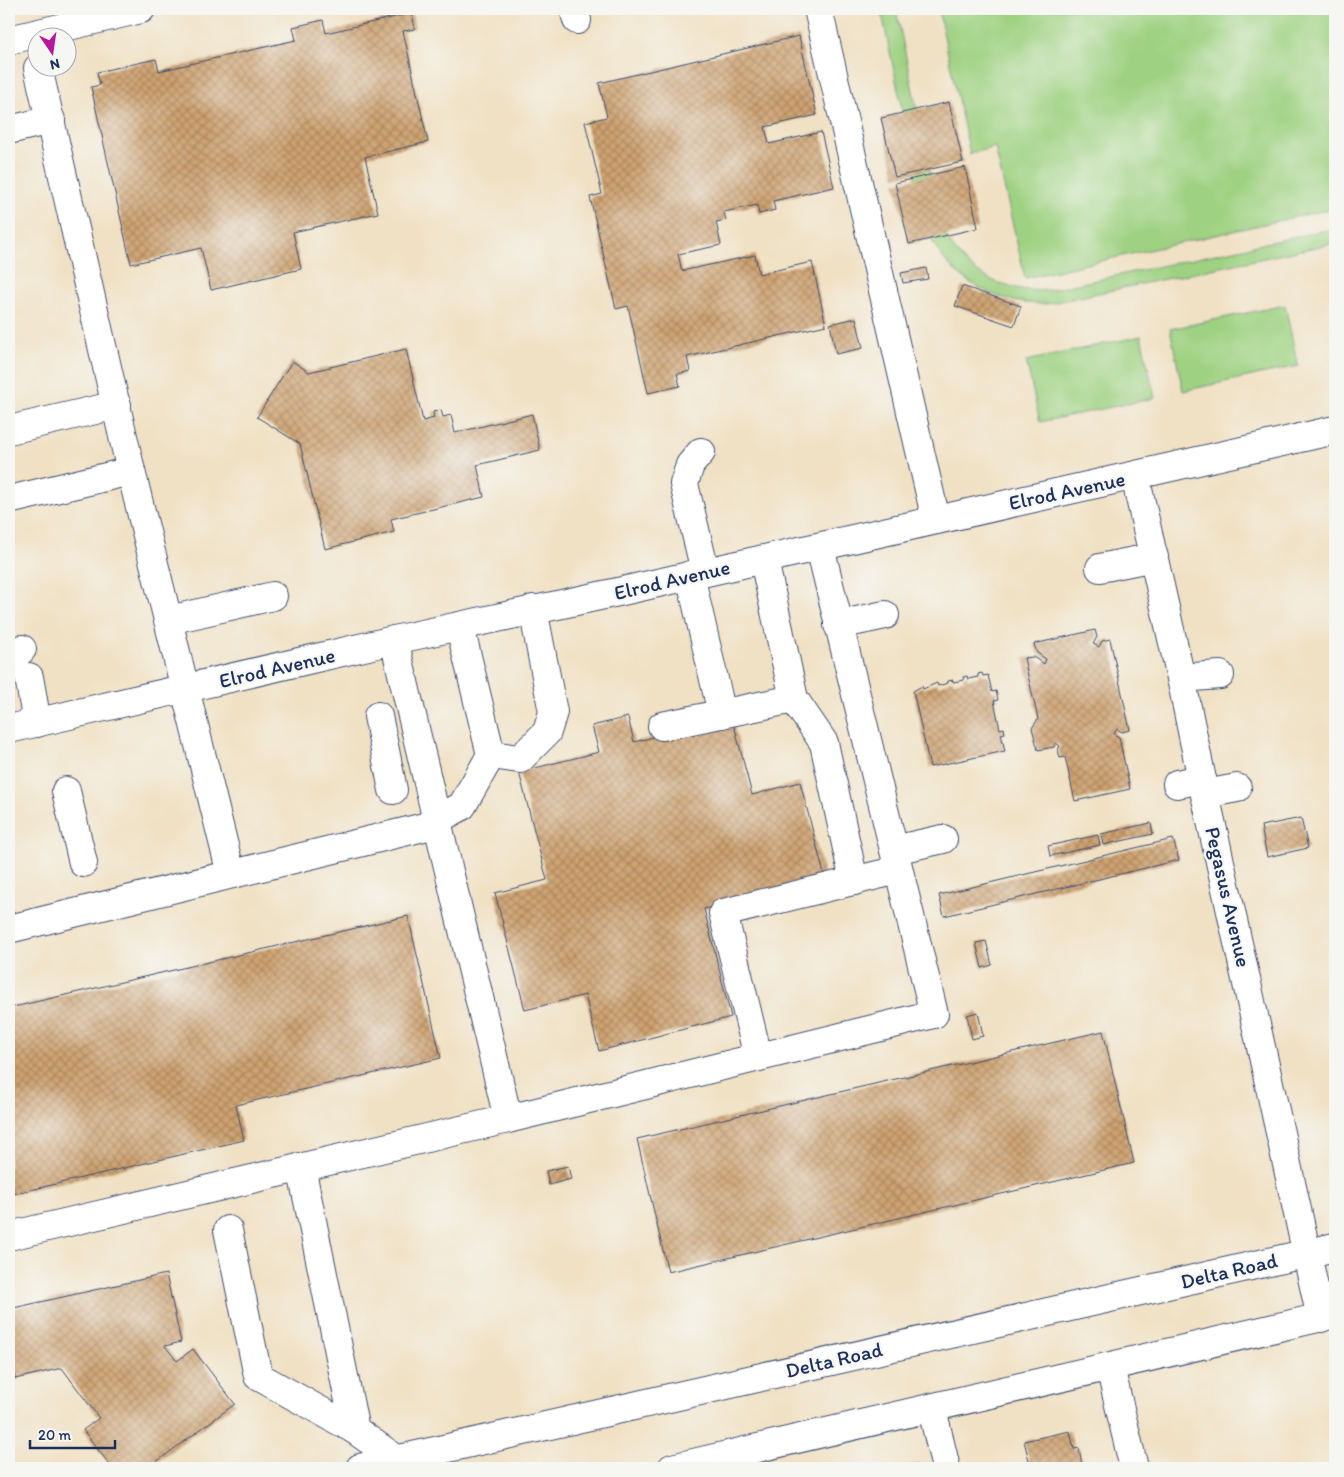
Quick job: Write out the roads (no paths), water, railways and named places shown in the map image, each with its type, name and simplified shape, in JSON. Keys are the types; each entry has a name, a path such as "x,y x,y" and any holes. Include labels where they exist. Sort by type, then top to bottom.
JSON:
{"street":[{"path":"28,50 20,37 69,17 142,9"},
{"path":"818,9 936,520"},
{"path":"41,78 131,471 230,874"},
{"path":"9,130 51,120"},
{"path":"9,430 117,405"},
{"name":"Elrod Avenue","path":"9,730 394,640 764,560 1335,430"},
{"path":"701,452 690,465 684,484 697,573 722,714"},
{"path":"9,500 131,471"},
{"name":"Pegasus Avenue","path":"1135,476 1181,678 1194,786 1308,1254 1328,1316"},
{"path":"9,1236 758,1058 934,1014 820,547"},
{"path":"1100,568 1154,557"},
{"path":"764,560 794,700 824,743 854,881"},
{"path":"169,620 273,596"},
{"path":"491,755 520,758 547,732 553,712 533,610"},
{"path":"838,625 885,615"},
{"path":"9,929 424,827 462,806 491,755 460,627"},
{"path":"394,640 435,820 508,1118"},
{"path":"20,662 37,723"},
{"path":"1181,678 1220,675"},
{"path":"662,726 794,700"},
{"path":"378,716 393,790"},
{"path":"1194,786 1237,788"},
{"path":"66,790 83,863"},
{"path":"758,1058 723,913 854,881 943,839"},
{"path":"300,1167 355,1430"},
{"path":"228,1230 258,1376 355,1430 396,1459"},
{"name":"Delta Road","path":"360,1468 1335,1247"},
{"path":"672,1468 1328,1316"},
{"path":"1110,1367 1134,1468"},
{"path":"932,1409 946,1468"}]}
